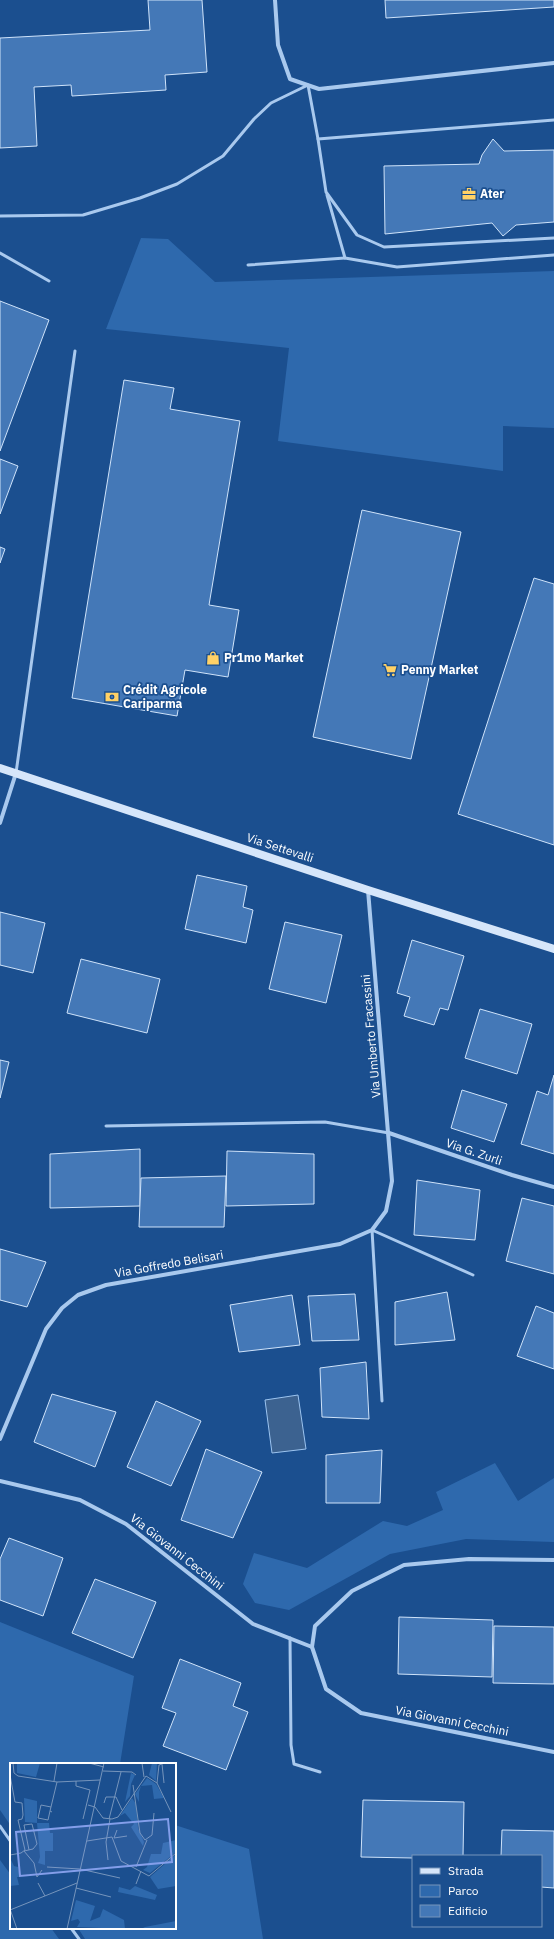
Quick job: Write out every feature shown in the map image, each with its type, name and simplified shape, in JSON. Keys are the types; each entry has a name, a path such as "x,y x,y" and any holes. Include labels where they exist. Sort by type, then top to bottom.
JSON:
{"main road":[{"name":"Via Settevalli","path":"0,768 368,890 554,949"}],"street":[{"path":"275,0 278,45 290,79 319,89 554,63"},
{"path":"0,823 16,773"},
{"name":"Via Umberto Fracassini","path":"368,890 392,1181"},
{"name":"Via G. Zurli","path":"389,1133 512,1175 554,1187"},
{"name":"Via Goffredo Belisari","path":"0,1439 46,1329 62,1308 78,1295 106,1285 340,1244 372,1230 386,1211 392,1181"},
{"name":"Via Giovanni Cecchini","path":"0,1481 80,1500 126,1524 253,1624 312,1647"},
{"name":"Via Giovanni Cecchini","path":"554,1560 469,1559 404,1565 352,1591 314,1626 312,1647 326,1689 361,1713 554,1752"}],"lane":[{"path":"0,216 83,215 140,198 177,184 223,156 254,118 271,103 308,85 326,192 345,258"},
{"path":"318,139 554,120"},
{"path":"326,192 358,235 384,247 554,238"},
{"path":"0,253 49,281"},
{"path":"248,265 345,258 397,267 554,255"},
{"path":"16,773 75,351"},
{"path":"106,1126 325,1122 389,1133"},
{"path":"382,1401 372,1230 473,1275"},
{"path":"290,1638 291,1745 294,1764 320,1772"},
{"path":"0,1826 10,1841"},
{"path":"72,1929 79,1939"}],"green space":[{"path":"141,238 168,239 215,282 554,271 554,428 503,426 503,471 278,441 289,348 106,329"},
{"path":"495,1463 518,1501 554,1478 554,1542 466,1539 390,1554 289,1610 255,1603 243,1584 254,1553 307,1568 383,1521 407,1526 443,1510 436,1492"},
{"path":"0,1622 134,1676 120,1763 10,1763 10,1825 0,1810"},
{"path":"176,1825 249,1849 263,1939 85,1939 79,1929 176,1929"},
{"path":"0,1860 10,1874 10,1929 52,1929 59,1939 0,1939"}],"shaded area":[{"path":"298,1395 306,1449 272,1453 265,1400"}],"building":[{"path":"148,0 202,0 207,72 165,75 166,90 72,96 71,85 34,87 37,146 0,148 0,38 150,30"},
{"path":"385,0 554,0 554,7 386,18"},
{"name":"Ater","path":"493,139 504,151 554,150 554,222 516,225 503,236 492,223 385,234 384,166 479,164 482,155"},
{"path":"0,301 49,320 0,451"},
{"path":"124,380 174,388 170,409 240,421 209,605 239,610 228,677 185,670 177,716 72,698"},
{"path":"0,459 18,466 0,514"},
{"path":"362,510 461,532 411,759 313,737"},
{"path":"0,547 5,549 0,563"},
{"path":"534,578 554,584 554,845 458,814"},
{"path":"197,875 247,886 243,907 253,910 246,943 185,929"},
{"path":"0,912 45,923 33,973 0,965"},
{"path":"285,922 342,935 326,1003 269,989"},
{"path":"412,940 464,956 448,1010 440,1008 434,1025 404,1016 410,997 397,993"},
{"path":"81,959 160,979 147,1033 67,1013"},
{"path":"480,1009 532,1024 517,1074 465,1058"},
{"path":"0,1060 9,1062 0,1098"},
{"path":"554,1075 554,1154 521,1144 537,1091 548,1095"},
{"path":"462,1090 507,1104 494,1142 451,1128"},
{"path":"140,1149 140,1206 50,1208 50,1154"},
{"path":"227,1151 314,1154 314,1204 226,1206"},
{"path":"226,1176 224,1227 139,1227 141,1178"},
{"path":"417,1180 480,1190 475,1240 414,1235"},
{"path":"522,1198 554,1206 554,1274 506,1261"},
{"path":"0,1249 46,1262 27,1307 0,1300"},
{"path":"447,1292 455,1340 395,1345 395,1302"},
{"path":"355,1294 359,1340 312,1341 308,1296"},
{"path":"292,1295 300,1345 239,1352 230,1305"},
{"path":"536,1306 554,1313 554,1369 517,1356"},
{"path":"366,1362 369,1419 322,1417 320,1368"},
{"path":"52,1394 116,1412 95,1467 34,1442"},
{"path":"156,1401 201,1421 171,1486 127,1467"},
{"path":"206,1449 262,1472 233,1538 181,1520"},
{"path":"382,1450 380,1503 326,1503 326,1455"},
{"path":"9,1538 63,1558 43,1616 0,1600 0,1559"},
{"path":"95,1579 156,1602 133,1658 72,1633"},
{"path":"399,1617 493,1620 492,1677 398,1674"},
{"path":"494,1626 554,1627 554,1684 493,1683"},
{"path":"180,1659 241,1683 233,1706 248,1712 226,1770 163,1746 176,1713 162,1708"},
{"path":"363,1800 464,1802 463,1855 412,1855 412,1858 361,1857"},
{"path":"502,1830 554,1831 554,1888 542,1887 542,1855 501,1855"}],"place":[{"name":"Ater","path":"469,194"},
{"name":"Pr1mo Market","path":"213,658"},
{"name":"Penny Market","path":"390,670"},
{"name":"Crédit Agricole Cariparma","path":"112,697"}]}
